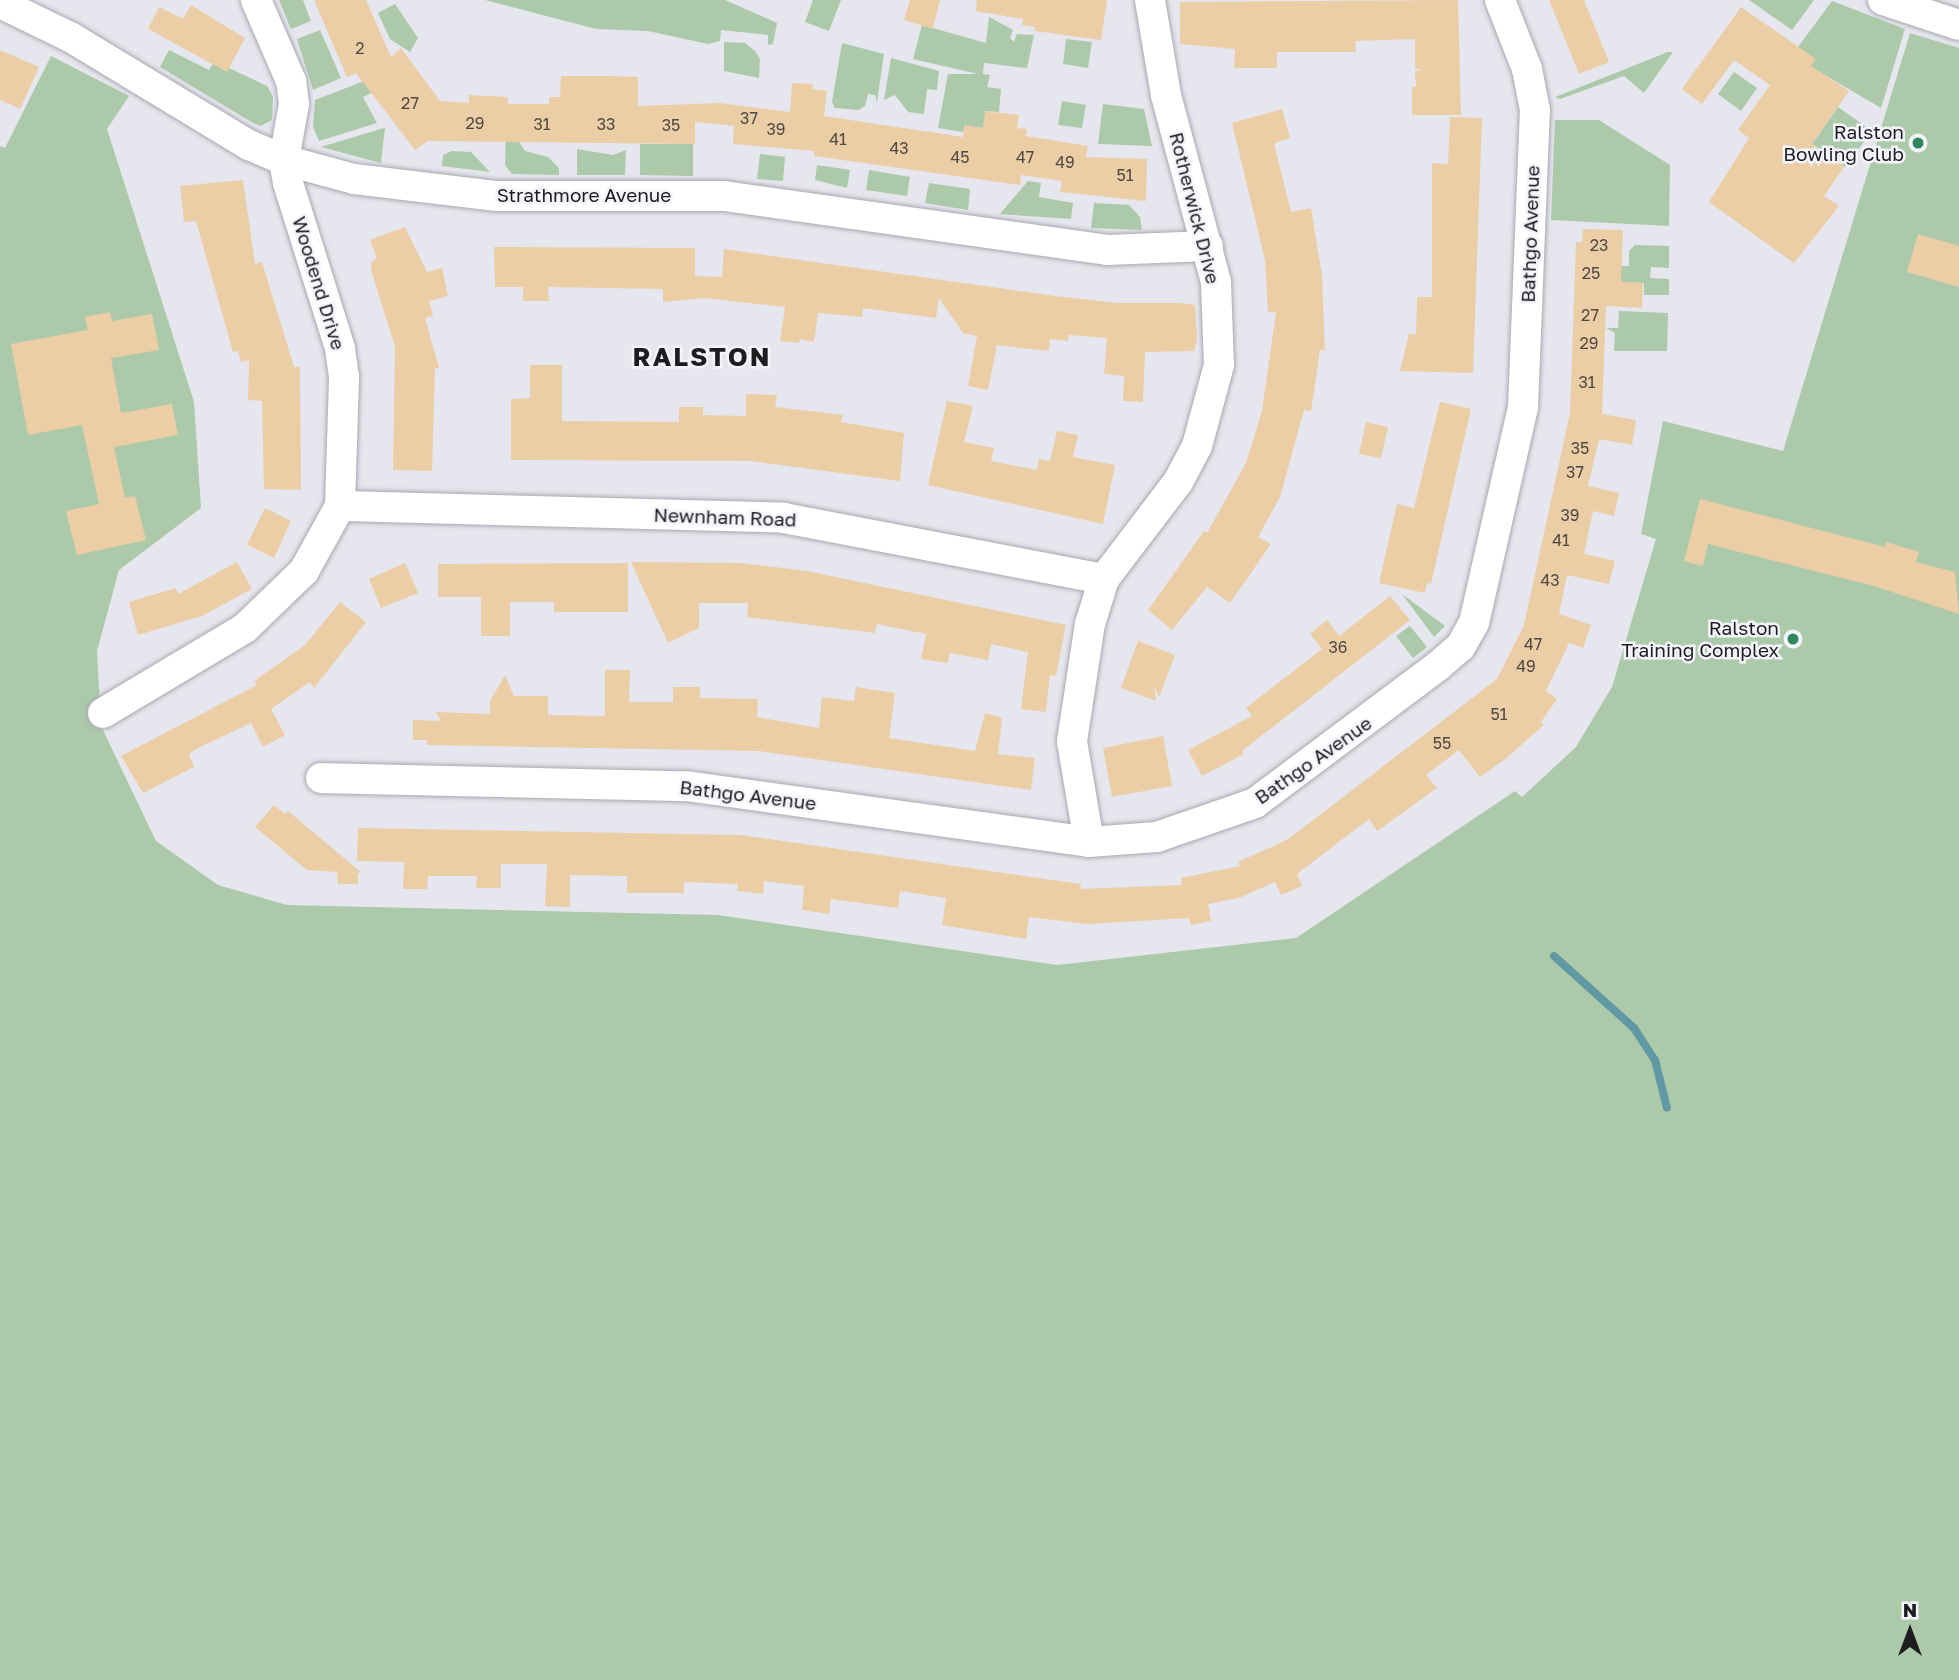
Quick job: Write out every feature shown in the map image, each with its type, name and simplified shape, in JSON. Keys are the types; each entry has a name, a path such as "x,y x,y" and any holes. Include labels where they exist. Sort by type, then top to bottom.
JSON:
{"street":[{"path":"256,0 291,80 294,104 284,160"},
{"name":"Rotherwick Drive","path":"1089,842 1072,741 1090,624 1104,579 1178,482 1207,415 1219,365 1220,323 1208,246 1167,95 1150,0"},
{"name":"Bathgo Avenue","path":"321,778 686,786 1089,842 1157,837 1255,803 1388,706 1469,636 1523,407 1535,110 1527,69 1500,0"},
{"path":"1883,0 1959,25"},
{"name":"Strathmore Avenue","path":"0,3 72,38 249,145 284,160 354,179 448,192 724,195 1107,250 1208,246"},
{"name":"Woodend Drive","path":"103,713 245,628 304,571 340,506 341,358 284,160"},
{"name":"Newnham Road","path":"340,506 784,518 1104,579"}],"green space":[{"path":"279,0 303,0 311,21 291,29"},
{"path":"485,0 725,0 777,23 773,44 768,45 768,35 721,30 720,41 708,44 648,31 596,29"},
{"path":"813,0 841,0 829,31 805,22"},
{"path":"1749,0 1814,0 1792,30"},
{"path":"1832,1 1905,29 1881,108 1818,71 1815,74 1798,47"},
{"path":"395,4 418,38 410,52 390,39 378,13"},
{"path":"989,17 1013,30 1010,38 1014,42 1017,34 1034,35 1027,68 984,63 983,74 990,75 987,87 1001,89 999,112 986,111 983,128 965,126 963,132 938,128 948,74 978,74 913,59 922,25 986,43"},
{"path":"320,30 341,78 313,90 297,39"},
{"path":"1910,33 1959,48 1959,1680 0,1680 0,146 5,148 51,56 129,96 107,129 194,402 201,508 119,570 97,651 101,726 156,841 218,885 287,905 718,915 1057,965 1296,938 1515,791 1522,797 1576,747 1612,687 1656,539 1641,534 1663,421 1783,451"},
{"path":"1066,39 1092,42 1088,68 1063,64"},
{"path":"724,42 745,43 755,51 760,59 759,78 724,71"},
{"path":"842,43 884,54 877,102 875,95 868,94 865,106 858,110 835,108 832,102"},
{"path":"169,50 209,70 213,64 229,68 267,86 273,97 272,120 261,126 253,123 160,67"},
{"path":"1673,52 1644,93 1624,76 1560,99 1555,97"},
{"path":"891,58 939,71 937,90 927,89 924,114 908,112 895,95 884,100"},
{"path":"1734,72 1757,88 1741,111 1718,94"},
{"path":"385,73 375,91 363,97 377,123 319,141 313,127 315,100"},
{"path":"1062,101 1086,105 1082,128 1058,125"},
{"path":"1103,104 1144,109 1152,146 1098,144"},
{"path":"1838,107 1872,131 1845,167 1812,144"},
{"path":"1555,120 1599,120 1670,165 1669,226 1551,220"},
{"path":"384,128 381,163 321,147"},
{"path":"506,133 513,133 525,151 548,157 559,168 559,175 512,174 505,165"},
{"path":"640,144 693,144 693,176 640,175"},
{"path":"577,149 613,155 626,150 625,175 577,175"},
{"path":"452,151 471,152 490,172 442,166 443,155"},
{"path":"760,154 785,157 783,181 757,179"},
{"path":"817,165 850,170 847,188 815,180"},
{"path":"869,170 910,177 907,196 866,190"},
{"path":"1028,181 1041,183 1039,197 1073,203 1071,219 1000,214"},
{"path":"929,183 970,189 968,210 925,203"},
{"path":"1094,203 1129,205 1140,217 1142,230 1091,228"},
{"path":"1635,245 1669,246 1669,268 1651,267 1650,278 1669,279 1669,295 1644,295 1644,283 1618,282 1619,266 1629,266 1629,251"},
{"path":"1619,311 1668,313 1667,351 1614,351 1615,333 1606,328 1618,328"},
{"path":"1402,594 1445,626 1434,637"},
{"path":"1410,626 1427,647 1413,658 1396,636"}],"building":[{"path":"314,0 366,0 391,57 401,48 440,101 469,103 469,95 508,97 508,104 549,104 549,97 560,97 561,76 608,76 638,77 638,106 720,103 790,112 792,83 813,84 812,89 827,91 824,116 963,137 964,125 983,128 985,111 1019,115 1017,128 1027,129 1026,136 1088,146 1086,157 1147,159 1146,201 1060,192 1062,181 1021,175 1020,185 814,156 814,151 733,144 734,126 695,122 695,144 428,141 415,150 356,73 347,77"},
{"path":"910,0 940,0 933,29 904,20"},
{"path":"977,0 1107,0 1101,40 1035,31 1035,27 1022,25 1023,19 976,11"},
{"path":"1458,0 1461,115 1412,115 1415,71 1422,70 1415,68 1415,39 1355,41 1356,52 1277,52 1277,68 1234,68 1235,49 1180,44 1180,2"},
{"path":"1549,0 1584,0 1609,62 1579,74"},
{"path":"191,5 245,38 227,72 148,29 159,7 183,19"},
{"path":"1741,7 1816,59 1811,66 1849,91 1812,144 1844,167 1824,196 1839,206 1794,263 1709,202 1749,138 1738,130 1770,85 1734,60 1702,104 1682,89"},
{"path":"0,50 39,67 20,109 0,100"},
{"path":"1282,109 1290,138 1274,143 1291,212 1311,208 1322,276 1325,350 1320,350 1311,411 1304,410 1280,497 1258,537 1271,544 1230,603 1207,587 1172,630 1148,610 1204,531 1207,533 1246,463 1262,411 1276,312 1268,312 1265,260 1232,123"},
{"path":"1450,117 1482,118 1473,373 1400,371 1409,334 1416,334 1417,297 1432,297 1432,163 1448,164"},
{"path":"243,180 255,264 262,262 294,367 300,367 301,490 264,489 262,401 248,400 249,360 241,362 238,351 233,352 196,221 184,222 180,186"},
{"path":"405,227 427,272 442,268 448,296 429,301 433,316 425,318 439,368 435,368 432,471 393,470 395,347 371,270 372,261 377,258 370,240"},
{"path":"1583,229 1623,230 1621,282 1643,283 1642,308 1606,306 1602,414 1636,420 1632,445 1599,439 1588,486 1619,493 1614,516 1593,511 1584,554 1615,561 1609,584 1567,575 1559,614 1591,625 1583,648 1569,643 1546,691 1557,699 1541,722 1544,725 1504,760 1480,777 1459,750 1426,775 1437,788 1377,831 1369,819 1297,874 1302,886 1281,895 1275,882 1239,898 1208,904 1211,921 1191,925 1189,918 1087,924 1029,917 1026,939 942,925 946,898 900,891 898,908 831,899 829,914 802,910 804,886 764,881 763,894 737,891 738,884 684,882 684,893 627,893 627,876 570,875 570,907 545,906 547,864 501,864 501,888 476,888 477,876 428,876 427,889 403,889 404,862 357,861 358,828 741,835 1081,884 1080,889 1182,885 1181,878 1240,866 1238,862 1287,840 1497,679 1524,625 1570,413 1576,242 1582,242"},
{"path":"1918,234 1959,246 1959,287 1907,272"},
{"path":"494,247 695,248 695,276 722,277 724,249 1055,296 1117,303 1180,303 1195,305 1197,340 1194,351 1145,352 1143,402 1123,401 1124,376 1104,374 1107,338 1069,335 1068,341 1050,339 1049,351 997,345 988,390 968,386 977,336 963,333 939,298 936,318 863,308 862,317 818,313 814,342 800,339 799,343 780,341 785,307 704,298 663,302 663,289 548,287 549,301 523,301 523,287 495,287"},
{"path":"110,312 112,321 152,314 159,350 111,358 121,413 172,404 178,435 114,447 125,498 135,496 146,540 77,555 66,511 99,504 82,425 28,435 11,344 88,330 85,317"},
{"path":"530,365 562,365 562,421 679,422 679,407 703,407 703,415 746,416 746,394 777,395 775,407 843,415 841,422 904,433 900,481 751,461 511,460 511,399 530,398"},
{"path":"947,401 973,406 964,442 994,448 991,461 1037,470 1039,459 1050,461 1057,431 1078,435 1073,457 1115,465 1103,524 928,485"},
{"path":"1440,402 1471,409 1431,584 1427,583 1425,593 1379,583 1397,504 1414,508"},
{"path":"1366,422 1388,427 1381,458 1359,454"},
{"path":"1700,499 1885,547 1886,542 1919,552 1916,562 1955,572 1959,614 1874,586 1708,544 1703,566 1684,561"},
{"path":"265,508 291,521 274,558 247,545"},
{"path":"237,562 252,589 202,616 138,635 129,602 176,588 178,594"},
{"path":"631,562 742,563 807,571 1066,625 1056,676 1050,675 1046,712 1021,709 1028,652 991,644 988,660 950,653 948,663 921,659 926,634 877,624 875,633 747,617 748,603 699,603 699,628 668,643"},
{"path":"405,563 418,593 381,608 369,579"},
{"path":"628,563 628,612 554,612 554,602 510,602 510,636 481,636 481,597 438,597 438,564"},
{"path":"1390,596 1410,620 1242,751 1244,754 1202,776 1188,750 1252,716 1246,708 1322,649 1310,634 1327,620 1339,636"},
{"path":"340,602 366,622 314,688 310,682 271,709 285,735 263,747 251,723 198,748 189,754 194,767 143,793 121,756 257,685 254,681 305,645"},
{"path":"1138,641 1175,655 1159,697 1154,686 1156,701 1121,688"},
{"path":"605,670 630,670 629,702 673,702 673,687 700,687 700,698 758,699 757,717 819,728 822,697 854,701 856,687 895,693 889,738 975,751 985,713 1002,718 998,754 1035,758 1031,790 759,751 427,745 427,740 413,740 413,720 441,721 436,712 490,714 490,701 505,675 514,696 548,696 548,715 605,716"},
{"path":"1163,736 1172,786 1112,797 1103,748"},
{"path":"274,805 285,814 288,811 362,873 358,873 358,884 338,884 337,872 307,870 255,827"}],"waterway":[{"path":"1554,956 1634,1028 1655,1060 1667,1108"}],"place":[{"name":"Ralston Bowling Club","path":"1918,143"},
{"name":"Ralston Training Complex","path":"1793,639"}],"district":[{"name":"RALSTON","path":"702,357"}]}
